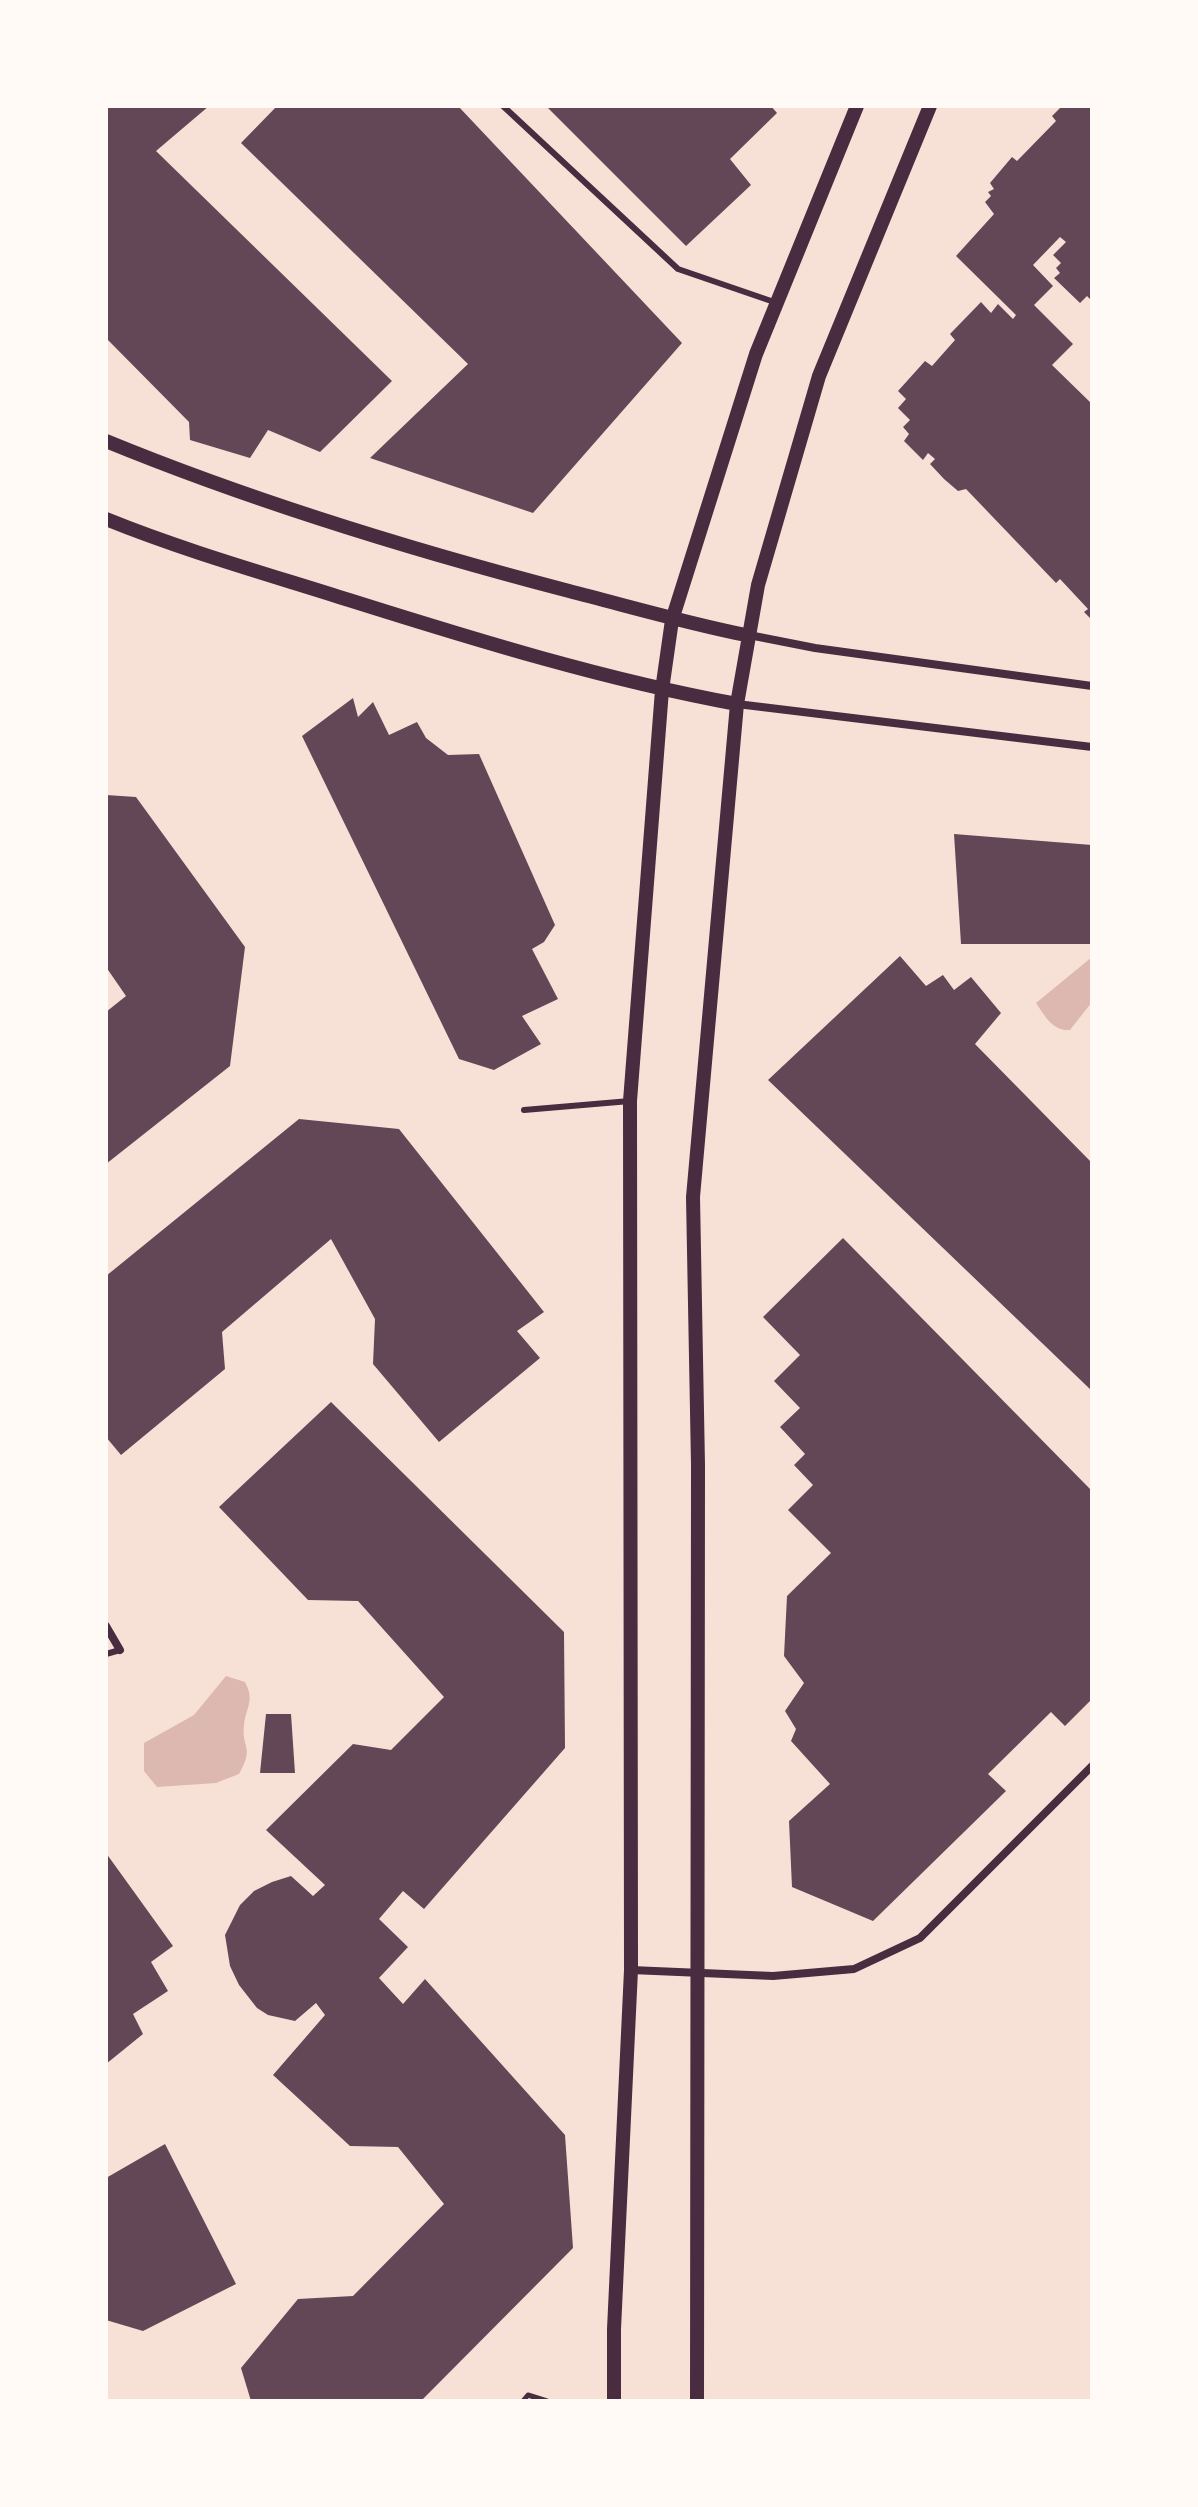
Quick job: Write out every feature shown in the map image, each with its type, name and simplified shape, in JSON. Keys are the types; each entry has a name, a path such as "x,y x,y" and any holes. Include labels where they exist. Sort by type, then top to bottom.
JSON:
{"street":[{"path":"614,2401 614,2329 631,1970 630,1101 662,690 672,620 756,354 857,106"},
{"path":"697,2401 698,1465 693,1197 737,704 746,635 768,546 819,376 930,106"},
{"path":"106,441 206,481 428,554 672,620 807,647 1092,686"},
{"path":"106,519 164,543 405,618 662,690 737,704 1092,747"},
{"path":"106,1626 120,1650"},
{"path":"631,1970 773,1976 854,1969 920,1938 1092,1766"}],"lane":[{"path":"503,106 678,269 777,303"},
{"path":"524,1110 630,1101"},
{"path":"106,1654 120,1650"}],"path":[{"path":"523,2401 528,2395 547,2401"}],"shaded area":[{"path":"1092,957 1092,1002 1070,1030 1058,1028 1036,1003"},
{"path":"226,1676 245,1682 249,1694 244,1733 246,1758 239,1774 216,1783 157,1787 144,1771 144,1743 194,1715"}],"building":[{"path":"106,106 209,106 156,151 392,381 320,452 268,430 250,458 190,440 189,422 106,338"},
{"path":"277,106 458,106 682,343 533,513 370,458 468,364 241,143"},
{"path":"546,106 771,106 777,113 730,159 751,185 686,246"},
{"path":"1062,106 1092,106 1092,301 1087,296 1080,303 1054,278 1060,273 1056,268 1061,263 1053,255 1066,242 1060,237 1033,265 1053,286 1034,305 1073,344 1052,365 1092,404 1092,620 1084,612 1088,609 1060,579 1056,583 966,489 958,491 944,479 930,464 935,459 928,453 923,460 904,441 909,434 903,427 910,420 898,408 906,399 898,391 925,361 932,366 955,340 950,334 981,302 991,313 998,304 1013,319 1016,315 956,256 994,214 985,202 991,196 988,192 994,189 990,183 1012,157 1017,161 1056,121 1052,116"},
{"path":"353,698 358,717 373,702 389,735 417,722 426,738 448,755 479,754 555,925 544,942 532,949 558,999 522,1016 541,1044 494,1070 459,1059 302,736"},
{"path":"106,795 136,797 245,947 230,1066 106,1164 106,1012 126,996 106,967"},
{"path":"954,834 1092,845 1092,944 961,944"},
{"path":"900,956 926,986 943,975 954,990 971,977 1001,1013 975,1044 1092,1163 1092,1391 768,1080"},
{"path":"299,1119 399,1129 544,1312 517,1331 540,1358 439,1442 373,1364 375,1319 331,1239 222,1332 225,1369 121,1455 106,1437 106,1276"},
{"path":"843,1238 1092,1491 1092,1699 1065,1726 1051,1712 988,1774 1006,1791 873,1921 792,1887 789,1821 830,1784 791,1741 796,1729 785,1711 804,1683 784,1656 787,1596 831,1553 788,1510 813,1485 794,1465 805,1454 780,1427 800,1408 774,1381 800,1355 763,1317"},
{"path":"331,1402 564,1632 565,1748 424,1909 403,1891 379,1919 408,1947 379,1978 403,2004 425,1979 565,2135 573,2248 421,2401 251,2401 241,2368 298,2299 353,2296 444,2204 398,2147 350,2146 273,2075 325,2015 316,2003 295,2021 268,2015 257,2008 239,1985 230,1966 225,1935 240,1905 254,1891 272,1882 291,1876 313,1896 325,1885 266,1830 353,1744 391,1750 444,1697 358,1601 308,1600 219,1507"},
{"path":"266,1714 291,1714 295,1773 260,1773"},
{"path":"106,1853 173,1946 151,1962 168,1991 133,2014 143,2034 106,2064"},
{"path":"165,2144 236,2284 143,2331 106,2320 106,2178"}]}
